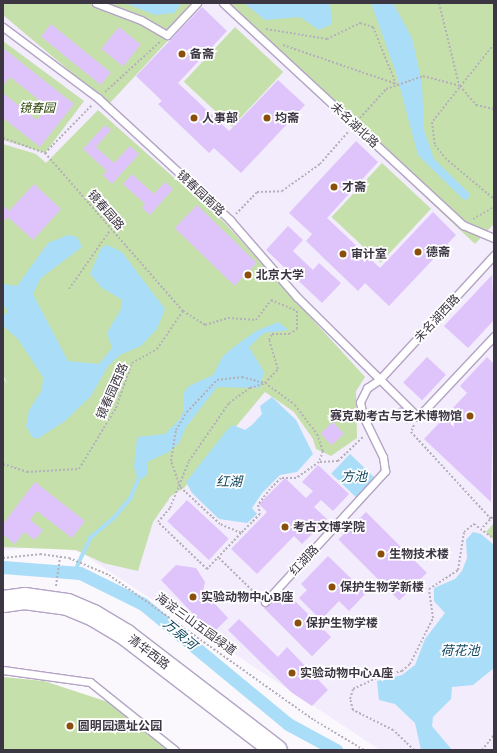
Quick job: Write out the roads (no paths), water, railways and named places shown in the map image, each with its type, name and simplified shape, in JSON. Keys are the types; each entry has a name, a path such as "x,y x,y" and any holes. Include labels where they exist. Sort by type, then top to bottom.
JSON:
{"main road":[{"name":"清华西路","path":"3,601 24,598 67,604 93,615 126,635 276,750"}],"lane":[{"path":"96,3 141,20 168,35 197,3"},
{"name":"未名湖北路","path":"223,3 263,38 354,125 463,225 494,238"},
{"name":"镜春园南路","path":"3,28 98,98 230,220 312,312 418,417 494,336"},
{"name":"未名湖西路","path":"379,380 494,255"},
{"name":"红湖路","path":"265,602 380,479 384,471 383,457 370,430 360,402 367,388 379,380"},
{"path":"3,670 90,682 175,750"}],"water":[{"path":"125,3 182,3 174,13 155,15"},
{"path":"244,3 330,3 332,24 319,30 300,17 265,20"},
{"path":"371,3 393,3 412,38 422,83 424,130 434,159 470,194 468,199 464,200 418,155 396,73"},
{"path":"68,235 77,237 82,247 41,278 33,294 68,361 99,364 112,348 107,333 122,307 121,299 102,288 90,274 101,248 107,245 122,252 165,309 157,329 141,346 120,355 108,366 91,396 65,421 37,439 32,437 26,426 29,410 42,390 43,377 18,339 3,326 3,315 8,312 3,304 3,284 17,286 48,243"},
{"path":"278,322 289,330 264,333 249,347 264,372 260,388 217,387 186,427 179,443 169,452 147,462 148,474 142,479 137,477 134,467 137,437 165,434 179,420 184,410 184,392 189,386 213,375 223,356 235,346 256,331"},
{"name":"红湖","path":"272,397 296,420 313,454 297,472 280,475 262,493 252,508 257,514 247,523 219,519 192,493 186,482 227,430 233,425 245,430 252,425 262,414 260,406"},
{"name":"方池","path":"350,454 375,478 356,498 331,473"},
{"name":"荷花池","path":"473,532 481,534 494,545 494,668 473,685 452,687 451,699 433,717 432,726 452,750 421,750 415,723 395,704 379,700 377,681 402,675 415,665 425,639 445,613 434,601 434,588 455,579 462,571 467,558 466,540"}],"waterway":[{"path":"74,573 90,538 113,519 130,499 139,478"},
{"name":"万泉河","path":"3,567 80,573 143,604 288,724 336,750"}],"place":[{"name":"备斋","path":"182,54"},
{"name":"人事部","path":"194,118"},
{"name":"均斋","path":"267,118"},
{"name":"才斋","path":"334,187"},
{"name":"德斋","path":"418,252"},
{"name":"审计室","path":"343,254"},
{"name":"北京大学","path":"248,275"},
{"name":"赛克勒考古与艺术博物馆","path":"470,416"},
{"name":"考古文博学院","path":"285,527"},
{"name":"生物技术楼","path":"381,554"},
{"name":"保护生物学新楼","path":"332,587"},
{"name":"实验动物中心B座","path":"193,597"},
{"name":"保护生物学楼","path":"298,623"},
{"name":"实验动物中心A座","path":"292,673"},
{"name":"圆明园遗址公园","path":"70,726"}],"park label":[{"name":"镜春园","path":"37,108"}]}
